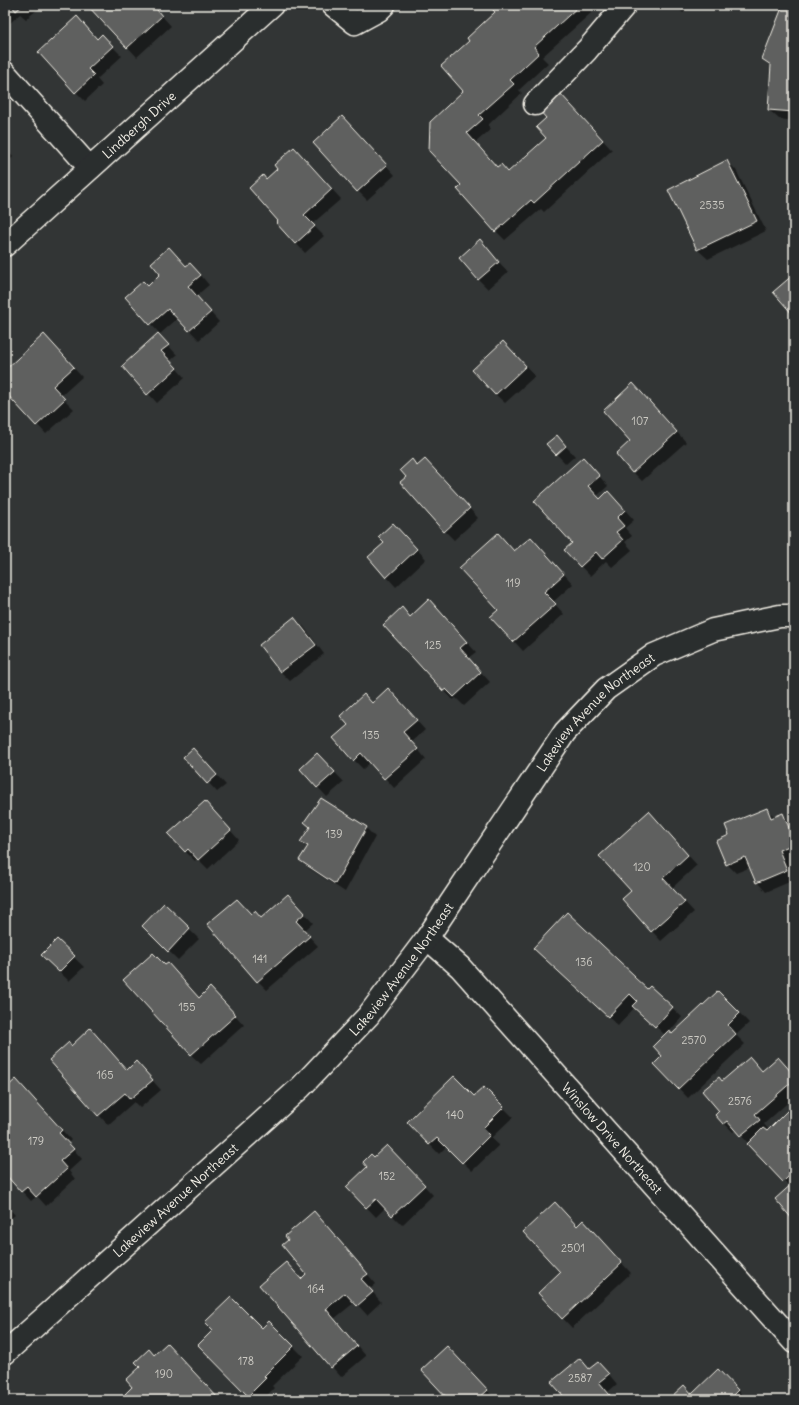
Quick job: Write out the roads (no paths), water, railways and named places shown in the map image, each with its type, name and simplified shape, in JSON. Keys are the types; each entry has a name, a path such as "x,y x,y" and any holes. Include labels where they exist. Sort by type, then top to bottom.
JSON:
{"street":[{"name":"Lindbergh Drive","path":"5,245 272,5"},
{"path":"333,5 355,23 379,10 384,5"},
{"path":"535,104 587,50 625,5"},
{"path":"5,73 90,168"},
{"name":"Lakeview Avenue Northeast","path":"5,1353 301,1087 368,1016 427,938 565,732 606,689 654,655 713,630 780,616 794,616"},
{"name":"Winslow Drive Northeast","path":"427,938 460,968 794,1342"}]}
